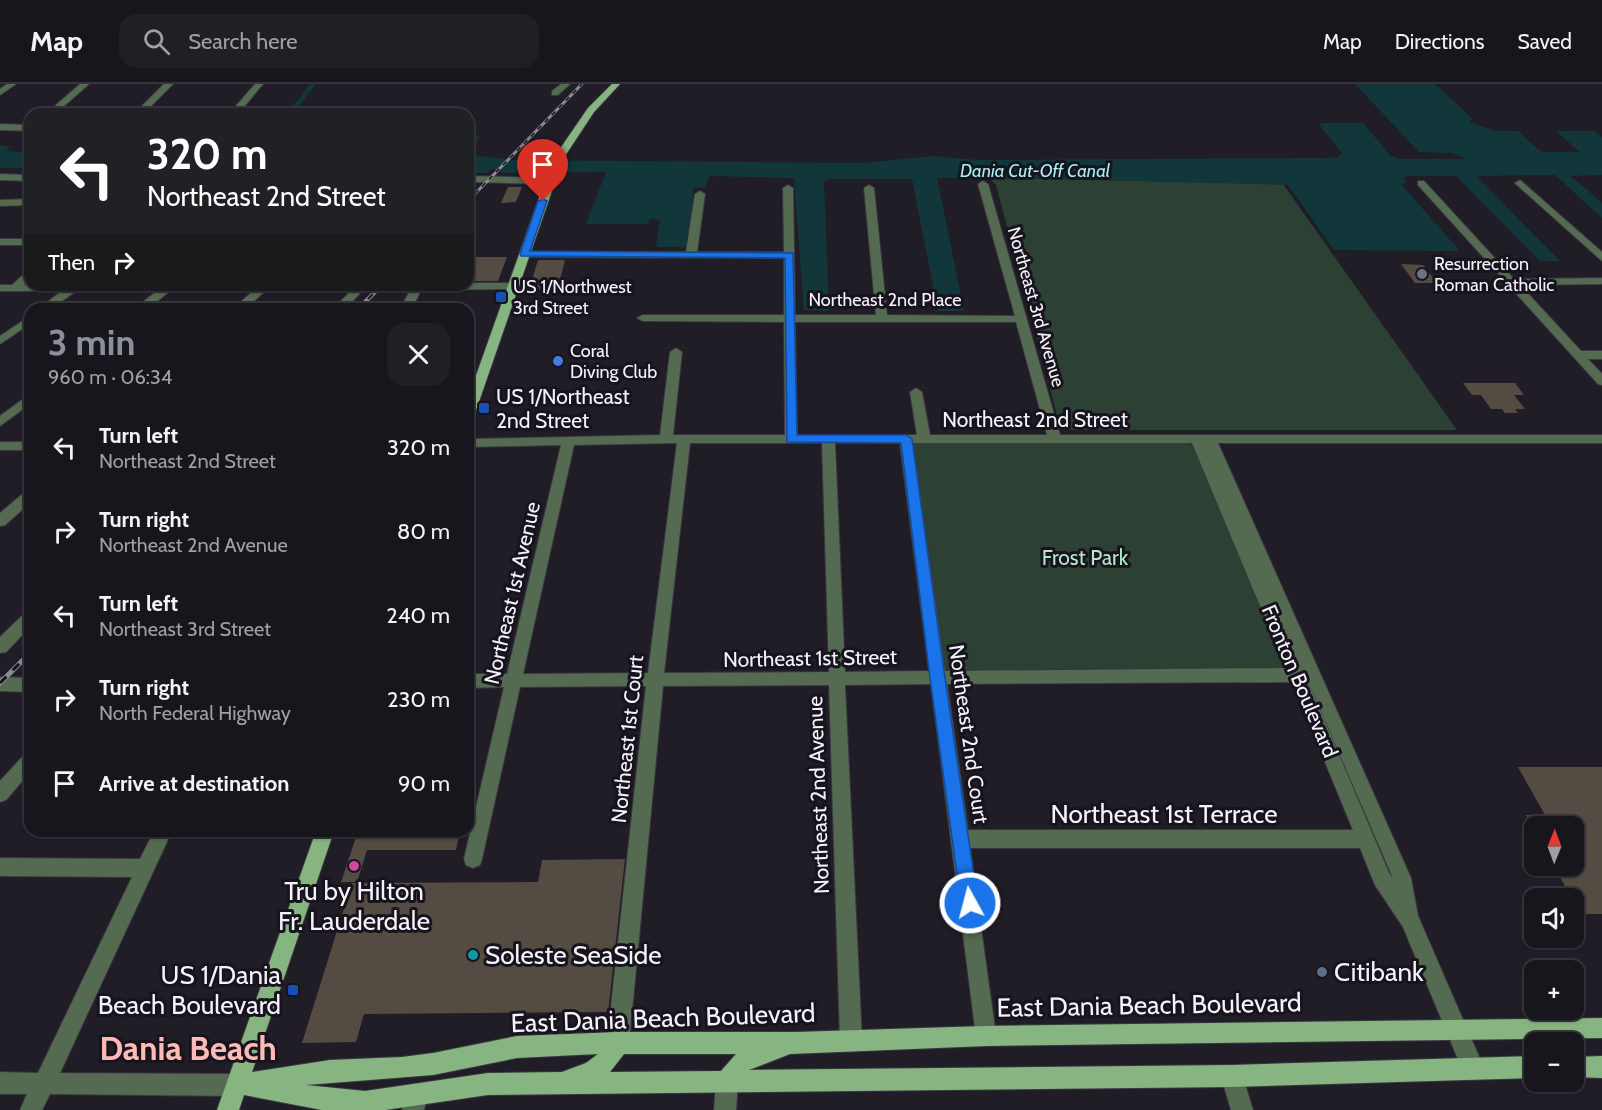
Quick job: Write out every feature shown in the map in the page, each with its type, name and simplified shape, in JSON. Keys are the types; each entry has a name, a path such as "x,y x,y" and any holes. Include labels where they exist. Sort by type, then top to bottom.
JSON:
{"main road":[{"path":"558,159 556,148 567,129 587,102 605,84"},
{"path":"474,399 558,159 591,110 616,84"},
{"path":"228,1110 323,837"},
{"name":"East Dania Beach Boulevard","path":"237,1085 330,1071 413,1067 517,1047 618,1043 851,1041 986,1036 1602,1028"},
{"path":"727,1082 737,1065 747,1058 796,1042"},
{"path":"547,1083 590,1073 605,1065 613,1056 618,1043"},
{"path":"237,1085 321,1100 415,1102 488,1084 1232,1076 1524,1067"},
{"path":"1584,1067 1602,1067"}],"street":[{"path":"0,93 12,84"},
{"path":"57,108 85,84"},
{"path":"144,108 168,84"},
{"path":"238,108 259,84"},
{"path":"555,93 566,84"},
{"path":"0,127 24,128"},
{"path":"0,177 24,178"},
{"path":"474,179 551,178"},
{"path":"0,195 24,179"},
{"path":"1421,183 1602,381"},
{"path":"1520,183 1602,258"},
{"name":"Northeast 3rd Avenue","path":"983,184 1054,439"},
{"path":"788,188 791,439"},
{"path":"869,188 882,318"},
{"path":"691,255 700,194"},
{"path":"0,202 24,202"},
{"path":"0,242 24,242"},
{"path":"524,254 789,255"},
{"path":"15,288 24,279"},
{"path":"1511,282 1602,281"},
{"path":"474,286 513,286"},
{"path":"0,288 24,288"},
{"path":"52,303 69,291"},
{"path":"148,303 163,291"},
{"path":"246,303 259,291"},
{"path":"345,303 357,291"},
{"name":"Northeast 2nd Place","path":"643,318 1019,318"},
{"path":"0,340 24,323"},
{"name":"Northeast 1st Court","path":"618,1043 655,681 675,439 676,352"},
{"path":"1579,355 1602,355"},
{"path":"916,392 924,439"},
{"path":"0,422 24,403"},
{"name":"Northeast 2nd Street","path":"474,443 675,439 1602,439"},
{"name":"Northeast 2nd Avenue","path":"828,439 851,1041"},
{"name":"Northeast 2nd Court","path":"906,439 937,678 962,839 986,1036"},
{"name":"Fronton Boulevard","path":"1203,439 1297,675 1382,879 1410,920 1473,1068"},
{"name":"Fronton Boulevard","path":"1203,439 1402,878 1410,920"},
{"name":"Northeast 1st Avenue","path":"473,859 568,441"},
{"path":"0,446 24,446"},
{"path":"0,521 24,500"},
{"path":"0,647 24,623"},
{"name":"Northeast 1st Street","path":"474,681 1297,675"},
{"path":"0,684 24,685"},
{"path":"0,794 24,767"},
{"path":"31,1110 160,837"},
{"name":"Northeast 1st Terrace","path":"962,839 1366,839"},
{"path":"0,867 146,868"},
{"path":"1232,1076 1242,1110"},
{"path":"725,1110 727,1082"},
{"path":"0,1083 237,1085"}],"green space":[{"path":"989,178 1283,184 1457,430 1068,430 1060,426 996,185"},
{"name":"Frost Park","path":"920,443 1190,444 1199,452 1287,663 1284,668 942,671 913,445"}],"water":[{"name":"Dania Cut-Off Canal","path":"1355,84 1435,84 1473,119 1469,122 1495,131 1518,131 1541,152 1580,152 1556,131 1594,131 1602,137 1602,175 1571,176 1602,203 1602,218 1555,175 1476,176 1560,261 1540,261 1456,176 1407,176 1404,179 1407,183 1401,184 1460,251 1334,250 1288,185 937,178 964,311 938,311 912,179 829,179 824,182 829,311 804,310 794,178 709,176 705,188 693,187 691,219 685,247 656,247 660,220 650,219 648,224 586,224 606,172 501,173 502,170 491,169 487,173 474,173 474,155 513,160 864,163 933,156 978,160 1338,157 1342,153 1318,123 1363,123 1391,156 1400,159 1466,159 1452,153 1419,152"},
{"path":"474,134 480,136 474,146"},
{"path":"0,145 10,147 6,151 24,152 24,168 0,168"}],"building":[{"path":"508,187 522,187 516,202 501,203"},
{"path":"474,257 507,257 498,281 474,281"},
{"path":"538,260 565,260 558,288 533,290 535,283 531,283"},
{"name":"Resurrection Roman Catholic","path":"1401,264 1423,265 1437,283 1415,283"},
{"path":"1463,383 1515,383 1524,395 1514,395 1525,409 1515,409 1518,413 1505,413 1502,409 1491,409 1481,395 1472,395"},
{"path":"1518,767 1602,767 1602,914 1584,914 1584,888 1566,888 1559,876 1584,876 1584,816 1526,815 1545,815"},
{"name":"Tru by Hilton Fr. Lauderdale","path":"356,837 459,837 456,850 367,850 357,882 341,882"},
{"name":"Soleste SeaSide","path":"625,859 608,1012 364,1014 356,1042 302,1043 352,883 538,882 542,860"}],"waterway":[{"path":"295,108 313,84"}],"railway":[{"path":"474,195 582,84"},
{"path":"364,303 376,291"},
{"path":"0,683 24,659"}],"place":[{"name":"Resurrection Roman Catholic","path":"1422,274"},
{"name":"US 1/Northwest 3rd Street","path":"501,297"},
{"name":"Coral Diving Club","path":"558,361"},
{"name":"US 1/Northeast 2nd Street","path":"484,408"},
{"name":"Tru by Hilton Fr. Lauderdale","path":"354,866"},
{"name":"Soleste SeaSide","path":"473,955"},
{"name":"Citibank","path":"1322,972"},
{"name":"US 1/Dania Beach Boulevard","path":"293,990"}],"district":[{"name":"Dania Beach","path":"188,1048"}],"route":[{"path":"543,201 524,254 789,255 791,439 906,439 937,678 970,903"}]}
